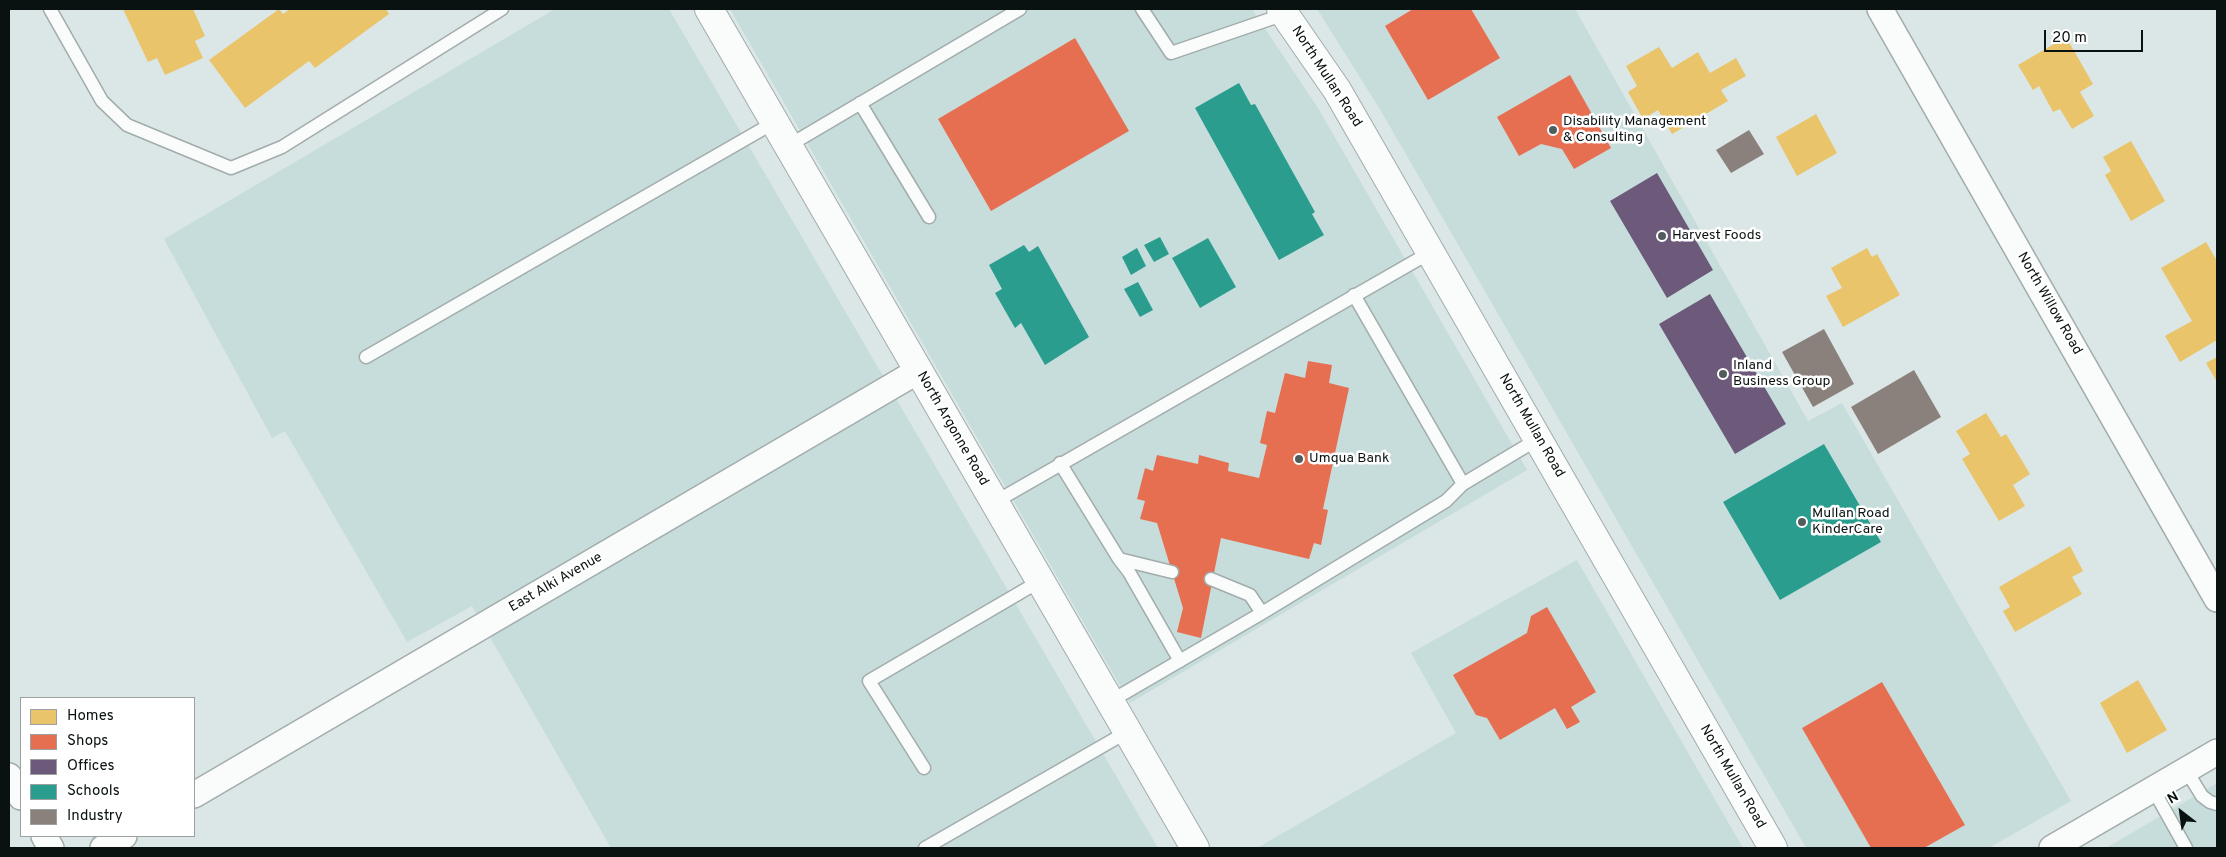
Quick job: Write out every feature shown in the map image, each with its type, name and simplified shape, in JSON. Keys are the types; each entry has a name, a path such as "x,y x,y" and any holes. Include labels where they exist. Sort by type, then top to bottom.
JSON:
{"main road":[{"name":"North Argonne Road","path":"709,9 1195,848"},
{"name":"North Mullan Road","path":"1283,11 1337,90 1773,848"}],"street":[{"name":"North Willow Road","path":"1880,9 2217,599"},
{"name":"East Alki Avenue","path":"195,794 918,370"},
{"path":"2056,847 2217,752"},
{"path":"9,776 20,795"},
{"path":"45,837 51,848"},
{"path":"103,848 122,837"}],"lane":[{"path":"50,9 102,102 127,125 231,168 282,147 502,9"},
{"path":"788,146 1020,9"},
{"path":"1142,9 1171,53 1283,11"},
{"path":"860,103 929,217"},
{"path":"366,357 775,122"},
{"path":"995,502 1060,463 1431,252"},
{"path":"1354,295 1463,484"},
{"path":"1109,702 1262,613 1446,501 1463,484 1538,439"},
{"path":"1060,463 1129,572 1180,661"},
{"path":"1119,559 1172,572"},
{"path":"1212,579 1250,595 1262,613"},
{"path":"924,768 869,682 1040,581"},
{"path":"926,848 1127,732"},
{"path":"2186,770 2202,796 2210,802 2217,804"},
{"path":"2152,789 2186,848"}],"shaded area":[{"path":"555,9 669,9 1158,848 611,848 472,606 407,642 285,431 272,438 164,239"},
{"path":"730,9 1252,9 1318,108 1527,470 1130,703"},
{"path":"1317,9 1575,9 1808,421 1842,403 2071,801 1989,848 1806,848 1381,111"},
{"path":"1577,560 1743,848 1257,848 1456,733 1411,653"},
{"path":"2217,783 2217,848 2106,848"}],"building: Homes":[{"path":"123,9 193,9 205,36 195,41 203,58 165,75 157,58 148,62"},
{"path":"279,9 283,14 290,9 386,9 389,14 315,68 309,61 245,108 209,60"},
{"path":"2066,37 2093,84 2080,92 2094,116 2072,129 2060,109 2053,112 2039,86 2033,90 2018,65"},
{"path":"1659,47 1672,68 1698,52 1710,73 1736,58 1746,76 1721,90 1728,101 1672,134 1658,110 1643,119 1628,92 1637,86 1626,66"},
{"path":"1816,114 1837,153 1797,176 1776,137"},
{"path":"2131,141 2165,201 2131,221 2105,175 2111,171 2103,157"},
{"path":"2206,242 2217,261 2217,340 2180,362 2165,336 2192,321 2161,268"},
{"path":"1867,248 1872,257 1877,254 1900,295 1843,327 1826,296 1842,288 1831,268"},
{"path":"2217,357 2217,382 2206,363"},
{"path":"1986,413 2001,437 2006,434 2030,474 2013,485 2025,506 1999,521 1962,459 1970,454 1956,431"},
{"path":"2070,546 2083,571 2072,577 2082,594 2015,632 2003,611 2010,607 1999,587"},
{"path":"2138,680 2167,730 2127,753 2100,703"}],"building: Shops":[{"path":"1413,9 1471,9 1500,58 1428,100 1385,26"},
{"path":"1075,38 1129,131 991,211 938,119"},
{"name":"Disability Management & Consulting","path":"1570,75 1611,148 1574,169 1562,149 1541,144 1519,156 1497,117"},
{"name":"Umqua Bank","path":"1308,361 1332,365 1329,383 1349,388 1323,509 1328,510 1321,545 1314,543 1309,559 1221,538 1201,638 1177,632 1183,608 1157,523 1140,519 1145,501 1137,499 1145,468 1153,471 1157,455 1198,464 1199,455 1229,463 1228,471 1259,478 1267,445 1260,443 1267,411 1275,413 1285,373 1305,378"},
{"path":"1547,607 1596,692 1571,707 1580,722 1567,729 1555,708 1500,740 1487,718 1476,715 1453,675 1527,633 1531,616"},
{"path":"1882,682 1965,825 1924,848 1871,848 1802,728"}],"building: Offices":[{"name":"Harvest Foods","path":"1657,173 1713,270 1667,298 1610,201"},
{"name":"Inland Business Group","path":"1710,294 1786,424 1735,454 1659,324"}],"building: Schools":[{"path":"1239,83 1251,105 1255,104 1315,212 1312,214 1324,235 1279,260 1195,108"},
{"path":"1160,237 1169,254 1154,262 1144,245"},
{"path":"1208,238 1236,287 1200,308 1172,258"},
{"path":"1024,245 1029,252 1038,246 1089,337 1045,365 1021,323 1015,328 995,293 1002,289 989,265"},
{"path":"1137,248 1146,266 1131,275 1122,257"},
{"path":"1138,282 1153,310 1140,317 1124,289"},
{"name":"Mullan Road KinderCare","path":"1824,444 1881,542 1780,600 1723,502"}],"building: Industry":[{"path":"1749,130 1764,154 1731,173 1716,150"},
{"path":"1824,329 1854,384 1813,407 1782,352"},
{"path":"1914,370 1941,417 1878,454 1851,407"}],"place":[{"name":"Disability Management & Consulting","path":"1553,130"},
{"name":"Harvest Foods","path":"1662,236"},
{"name":"Inland Business Group","path":"1723,374"},
{"name":"Umqua Bank","path":"1299,459"},
{"name":"Mullan Road KinderCare","path":"1802,522"}]}
